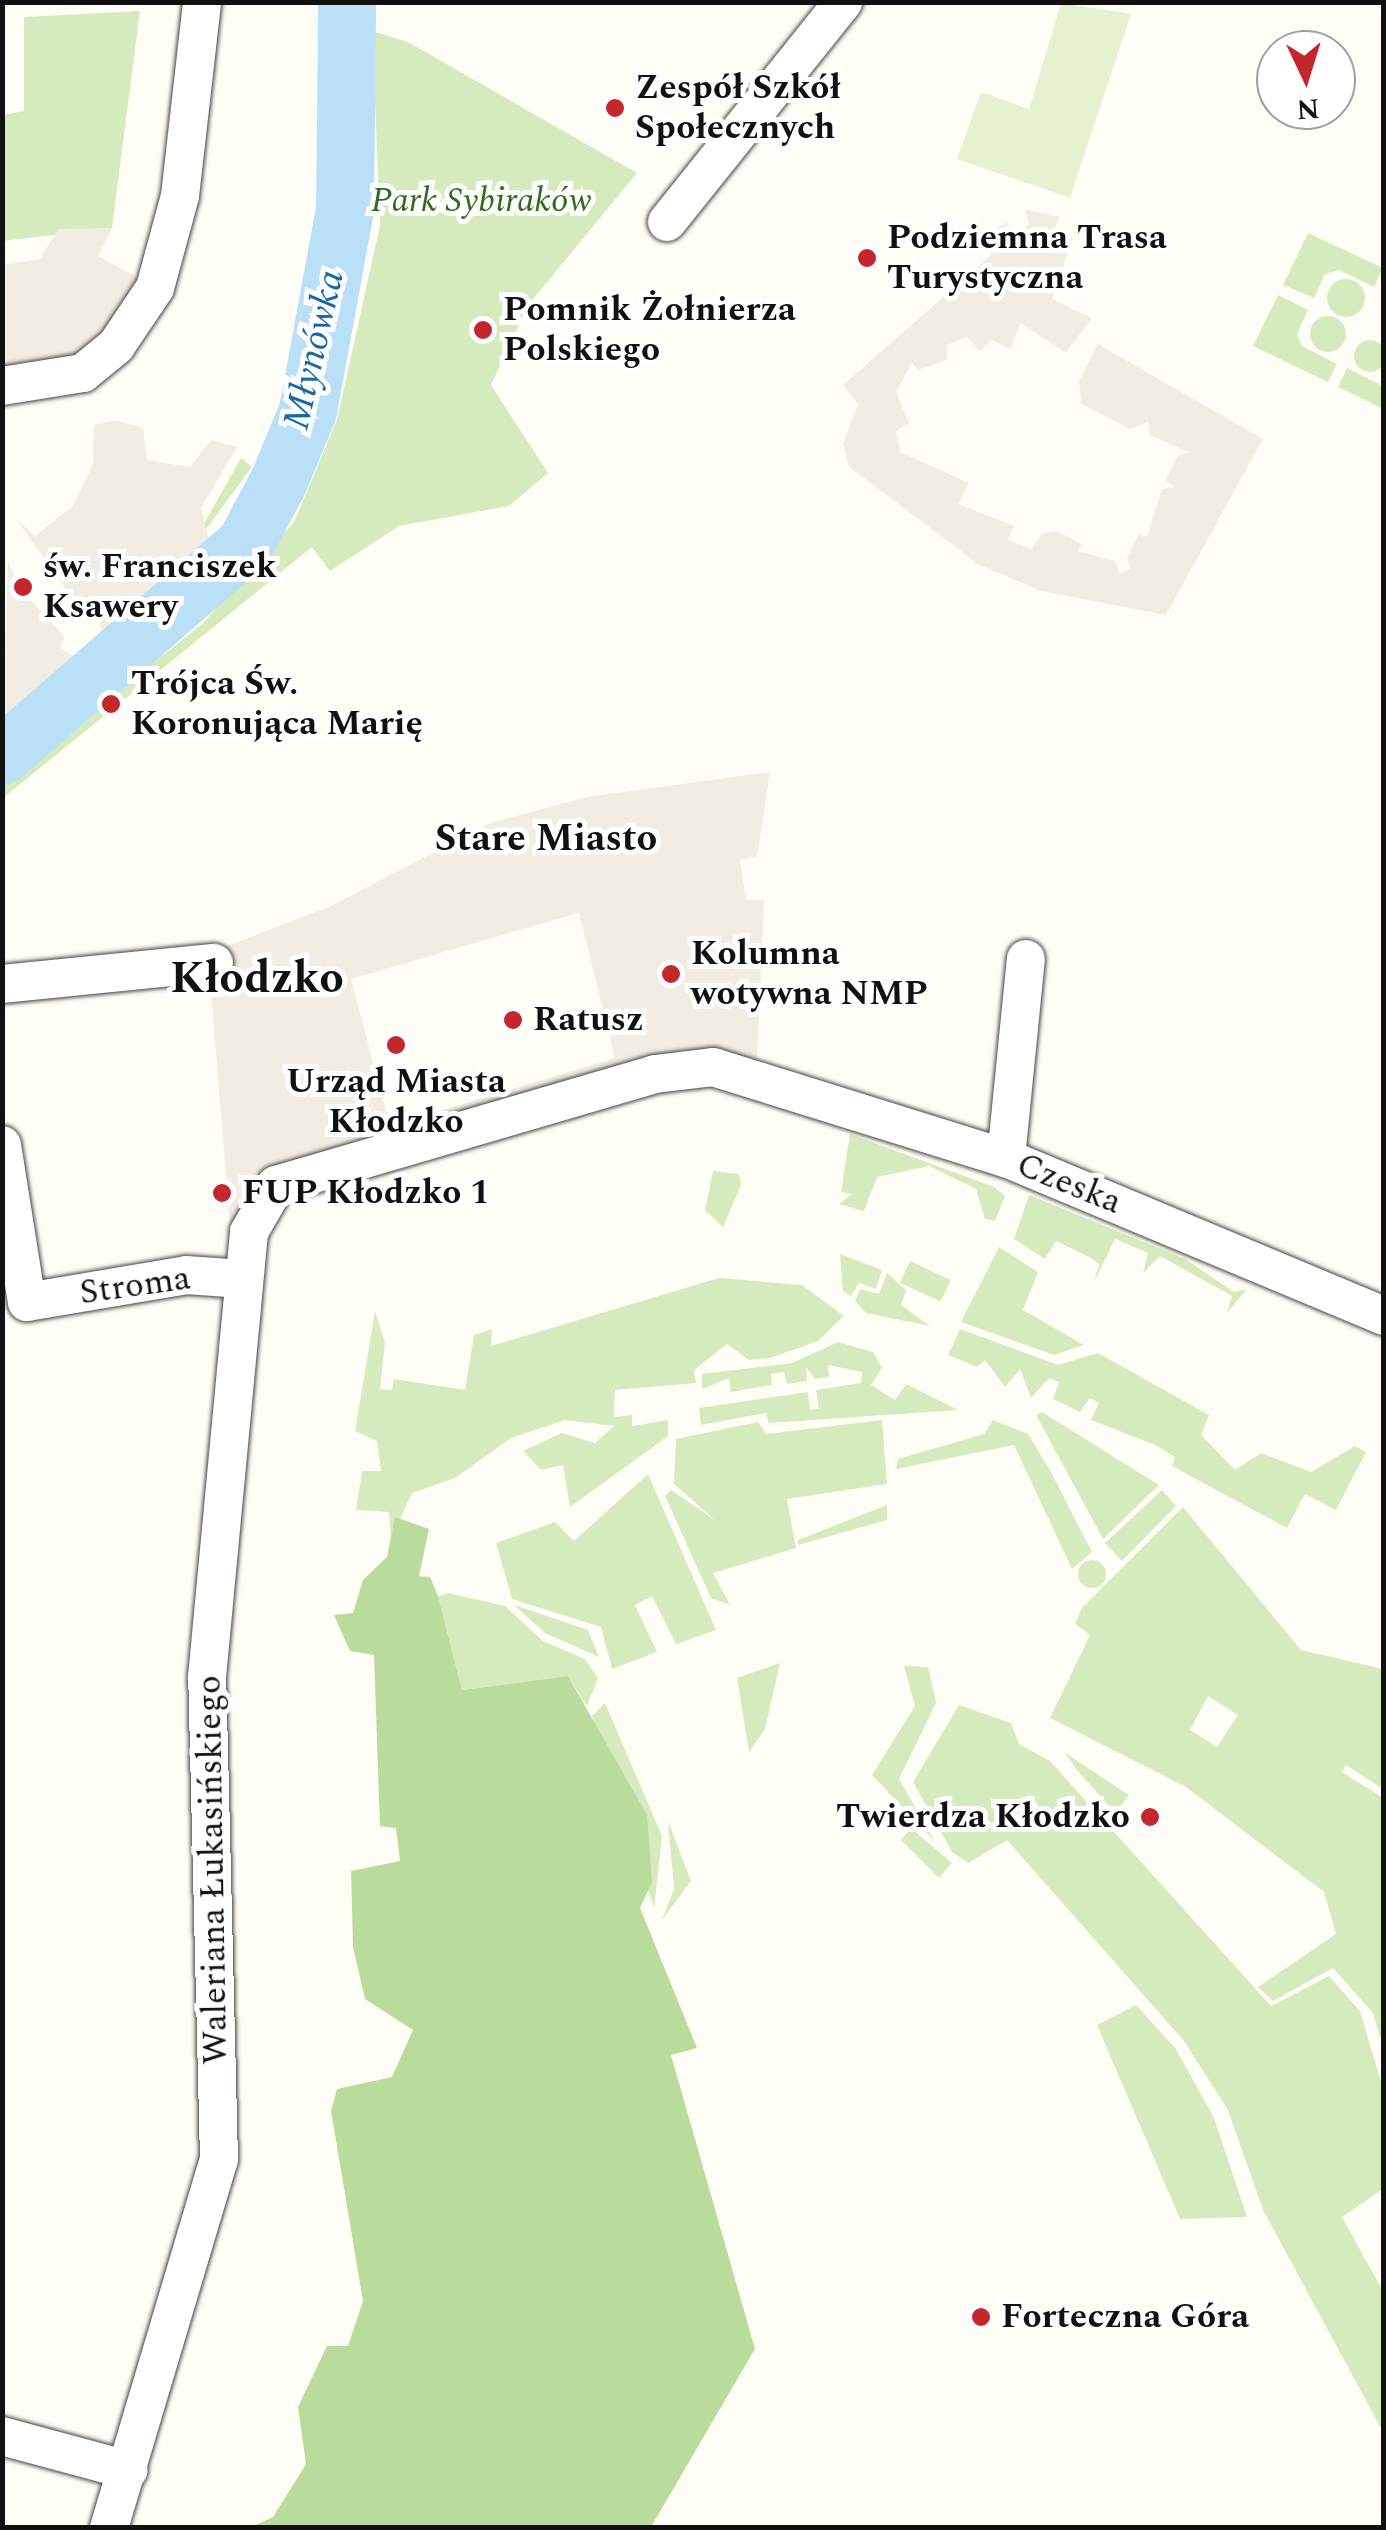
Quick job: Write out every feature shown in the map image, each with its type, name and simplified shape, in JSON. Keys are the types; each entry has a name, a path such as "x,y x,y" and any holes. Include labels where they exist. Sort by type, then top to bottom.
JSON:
{"street":[{"path":"667,222 843,2"},
{"path":"2,386 83,373 116,346 154,288 180,196 202,8"},
{"path":"1006,1158 1026,959"},
{"path":"2,984 214,963"},
{"name":"Czeska","path":"262,1201 282,1180 655,1074 747,1074 1006,1158 1380,1304"},
{"name":"Stroma","path":"2,1144 27,1302 186,1275 244,1278"},
{"name":"Waleriana Łukasińskiego","path":"108,2528 219,2160 207,1677 244,1278 262,1201"},
{"path":"2,2436 128,2470"}],"green space":[{"path":"1061,3 1131,14 1070,198 957,159 981,92 1029,109"},
{"path":"140,11 112,228 3,241 3,115 24,111 24,17"},
{"name":"Park Sybiraków","path":"372,31 408,42 637,173 529,304 491,385 548,473 509,506 399,526 330,571 312,547 3,798 3,783 202,624 294,522 337,420 380,225"},
{"path":"1308,233 1383,268 1374,287 1339,270 1325,274 1314,298 1283,285"},
{"path":"1346,279 1359,285 1365,298 1359,311 1346,317 1333,311 1327,298 1333,285"},
{"path":"1278,295 1308,310 1297,334 1302,346 1337,364 1328,382 1253,346"},
{"path":"1328,316 1341,321 1346,334 1341,347 1328,352 1315,347 1310,334 1315,321"},
{"path":"1370,340 1381,345 1386,356 1381,367 1370,372 1359,367 1354,356 1359,345"},
{"path":"1347,368 1383,386 1383,409 1338,387"},
{"path":"241,458 252,467 204,532 202,527"},
{"path":"850,1134 994,1187 1005,1196 995,1221 985,1219 976,1189 929,1166 877,1177 864,1211 839,1204 852,1194 841,1192"},
{"path":"713,1171 739,1174 741,1185 723,1227 705,1210"},
{"path":"1029,1195 1185,1259 1234,1292 1247,1289 1227,1313 1232,1296 1160,1256 1143,1273 1148,1253 1115,1239 1094,1282 1099,1264 1089,1257 1056,1241 1045,1259 1014,1239"},
{"path":"999,1247 1038,1272 1023,1310 1084,1345 1054,1355 961,1322"},
{"path":"840,1254 882,1270 876,1289 859,1283 851,1296 843,1291"},
{"path":"910,1261 951,1280 941,1302 900,1283"},
{"path":"887,1273 906,1290 901,1305 930,1326 866,1313 855,1301 860,1289 879,1294"},
{"path":"719,1278 802,1285 844,1316 818,1341 770,1358 749,1360 727,1344 694,1370 696,1383 615,1390 614,1417 632,1415 632,1426 668,1420 668,1436 570,1507 563,1465 541,1470 523,1451 562,1433 595,1443 614,1426 565,1420 511,1438 455,1478 412,1493 391,1539 389,1512 356,1510 362,1471 381,1471 377,1441 355,1431 375,1311 385,1343 380,1389 392,1390 394,1379 465,1390 474,1335 492,1329 491,1346"},
{"path":"960,1329 1058,1365 1098,1353 1209,1415 1201,1435 1235,1470 1261,1453 1311,1472 1355,1446 1366,1452 1336,1510 1305,1494 1287,1528 1172,1466 1175,1457 1155,1445 1091,1420 1099,1403 1090,1398 1080,1412 1053,1399 1059,1382 1049,1378 1031,1398 1020,1369 1005,1387 985,1360 977,1367 948,1355"},
{"path":"838,1342 873,1352 882,1368 871,1385 895,1400 906,1384 958,1410 769,1423 766,1413 701,1425 699,1408 808,1392 810,1410 819,1409 816,1390 861,1383 862,1372 828,1365 829,1377 815,1379 806,1367 807,1381 787,1384 784,1372 771,1374 772,1385 731,1392 729,1378 702,1389 702,1374 792,1363"},
{"path":"1042,1412 1159,1485 1103,1539 1036,1415"},
{"path":"882,1420 887,1484 787,1499 796,1548 713,1573 730,1605 711,1598 665,1496 671,1490 715,1520 674,1484 676,1439 758,1422 766,1434"},
{"path":"993,1420 1028,1434 1051,1472 1092,1552 1072,1569 1014,1445 896,1469 898,1459 984,1434"},
{"path":"648,1474 716,1630 676,1644 652,1596 635,1605 657,1652 612,1669 601,1627 512,1599 496,1543 555,1522 574,1541"},
{"path":"1162,1490 1176,1506 1122,1561 1105,1543"},
{"path":"887,1505 887,1520 798,1545 798,1540"},
{"path":"1183,1507 1301,1650 1383,1669 1383,1789 1346,1765 1342,1772 1383,1798 1383,2047 1373,2013 1333,1968 1273,2001 1258,1987 1336,1934 1324,1892 1186,1787 1050,1718 1090,1635 1075,1624 1082,1608","holes":["1208,1696 1238,1715 1217,1747 1190,1730"]},
{"path":"395,1517 429,1529 419,1576 430,1577 438,1596 462,1690 568,1676 647,1815 652,1882 640,1908 697,2048 671,2055 755,2349 651,2527 251,2527 273,2517 306,2464 298,2407 327,2346 348,2346 363,2301 331,2111 337,2089 392,2077 413,2030 365,1999 353,1947 351,1871 400,1861 396,1828 380,1826 374,1655 350,1651 334,1615 353,1613 363,1580 387,1557"},
{"path":"1092,1560 1102,1564 1106,1574 1102,1584 1092,1588 1082,1584 1078,1574 1082,1564"},
{"path":"448,1593 505,1606 543,1641 585,1659 598,1678 587,1706 568,1676 462,1690 438,1596"},
{"path":"514,1605 588,1630 599,1657 545,1633"},
{"path":"780,1663 765,1729 749,1752 737,1678"},
{"path":"904,1666 928,1667 936,1703 899,1779 935,1842 872,1775 915,1706"},
{"path":"605,1703 662,1836 654,1908 592,1716"},
{"path":"959,1705 1011,1723 1019,1744 1050,1761 1271,2006 1329,1976 1360,2011 1383,2088 1383,2189 1342,2217 1383,2291 1383,2432 1263,2210 1228,2110 1184,2041 1007,1840 968,1863 952,1852 913,1782"},
{"path":"1065,1753 1129,1795 1115,1813 1077,1770"},
{"path":"668,1821 691,1881 662,1920 674,1889"},
{"path":"911,1828 952,1863 939,1878 901,1840"},
{"path":"1136,2005 1176,2049 1214,2118 1247,2217 1180,2219 1097,2025"}],"shaded area":[{"path":"1025,209 1059,217 1054,233 1073,238 1052,299 1092,318 1066,353 1021,323 1010,349 992,340 980,351 967,337 947,345 947,360 918,370 912,363 896,392 909,423 896,431 900,452 969,483 958,504 1014,526 1008,539 1031,550 1041,534 1057,531 1082,544 1078,551 1115,561 1119,573 1131,569 1127,558 1139,534 1147,537 1162,489 1175,487 1165,481 1178,456 1189,452 1150,435 1148,422 1130,429 1081,404 1079,381 1098,344 1263,439 1166,615 1041,591 978,564 849,467 843,444 858,404 843,385 991,255 981,240 1006,222 1016,235 1029,225"},
{"path":"112,228 98,256 138,278 119,317 78,355 3,374 3,265 40,259 58,229"},
{"path":"115,420 143,428 147,460 190,467 211,440 237,447 201,508 210,545 105,642 98,614 86,617 16,519 35,536 73,506 93,464 94,425"},
{"path":"8,560 19,588 65,637 60,648 82,661 3,724"},
{"path":"770,772 757,857 740,860 746,900 764,900 757,1062 335,1149 232,1249 210,981 217,950 331,906 490,823 587,797","holes":["579,913 615,1058 390,1126 351,979"]}],"waterway":[{"name":"Młynówka","path":"2,756 245,545 279,481 308,411 345,210 347,2"}],"place":[{"name":"Zespół Szkół Społecznych","path":"615,108"},
{"name":"Podziemna Trasa Turystyczna","path":"867,258"},
{"name":"Pomnik Żołnierza Polskiego","path":"483,330"},
{"name":"św. Franciszek Ksawery","path":"23,587"},
{"name":"Trójca Św. Koronująca Marię","path":"111,704"},
{"name":"Kolumna wotywna NMP","path":"671,974"},
{"name":"Ratusz","path":"513,1020"},
{"name":"Urząd Miasta Kłodzko","path":"396,1045"},
{"name":"FUP Kłodzko 1","path":"222,1193"},
{"name":"Twierdza Kłodzko","path":"1150,1817"},
{"name":"Forteczna Góra","path":"981,2317"}],"district":[{"name":"Stare Miasto","path":"546,840"},
{"name":"Kłodzko","path":"257,979"}]}
